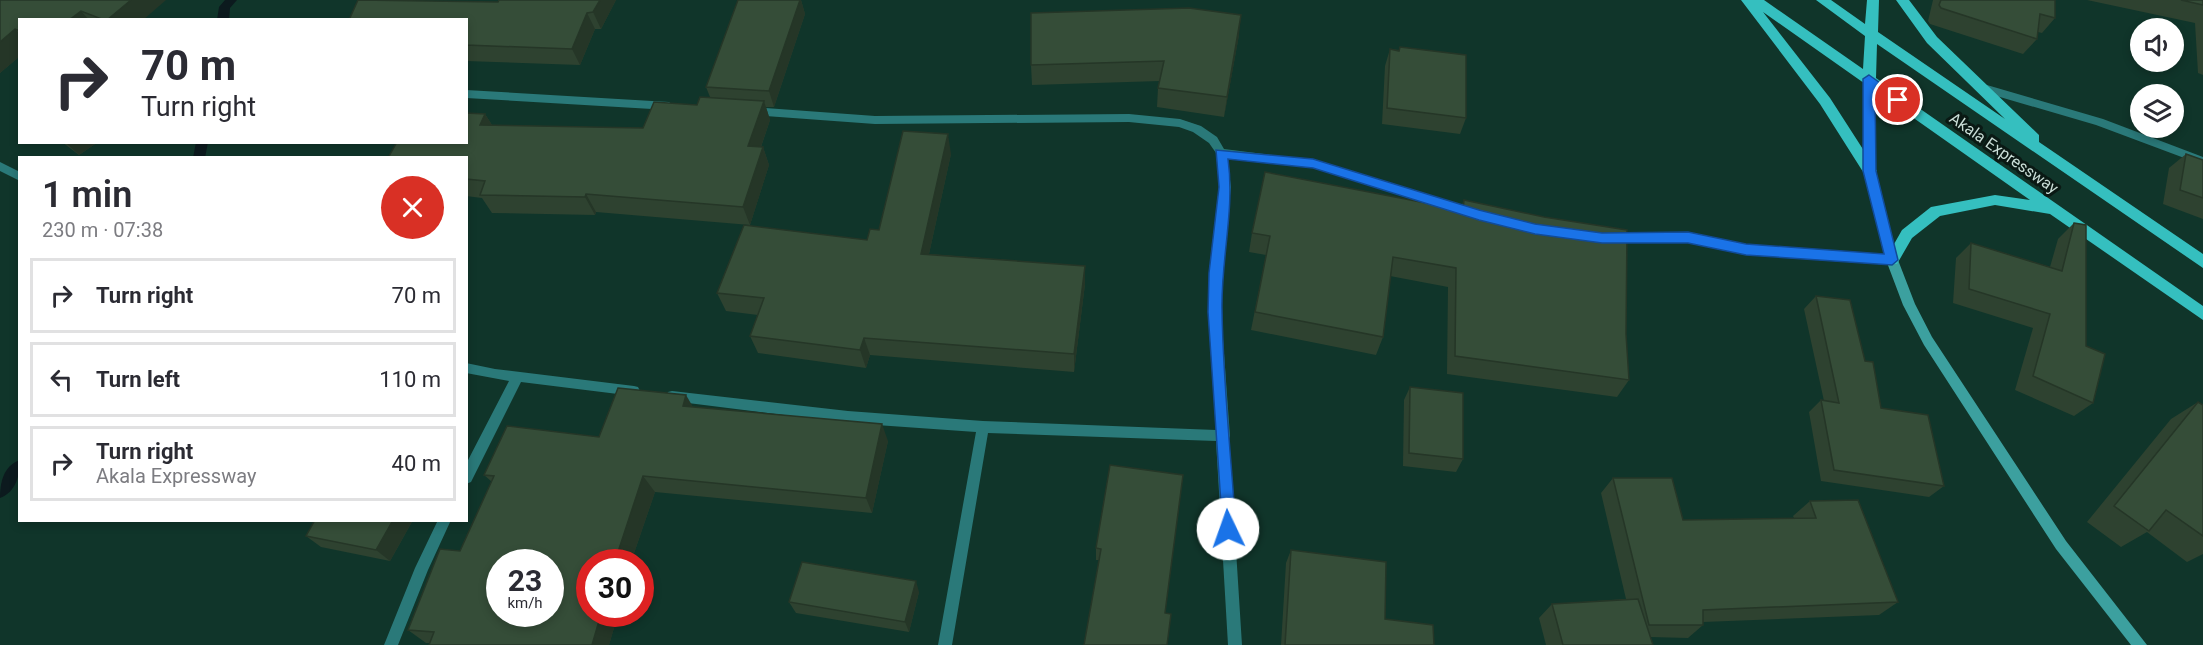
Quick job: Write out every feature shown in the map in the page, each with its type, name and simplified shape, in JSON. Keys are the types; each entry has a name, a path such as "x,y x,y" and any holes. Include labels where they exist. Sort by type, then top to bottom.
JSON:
{"main road":[{"path":"1747,0 1825,101 1870,171"},
{"name":"Akala Expressway","path":"1755,0 2203,314"},
{"name":"Akala Expressway","path":"1822,0 2066,171 2203,262"},
{"path":"1869,79 1873,0"},
{"path":"1902,0 1932,40 2066,171"},
{"path":"1892,260 1907,234 1936,210 1995,200 2054,209"}],"street":[{"path":"1869,79 1870,171 1892,260 1909,305 1928,341 2061,545 2140,645"},
{"path":"1980,87 2099,122 2203,162"},
{"path":"468,94 678,106"},
{"path":"736,110 875,120 1129,118 1180,123 1197,129 1213,140 1221,153 1225,187 1215,273 1215,312 1235,645"},
{"path":"1221,153 1313,164 1479,215"},
{"path":"0,166 18,176"},
{"path":"1602,238 1688,237 1746,250 1892,260"},
{"path":"468,368 517,377 848,417 983,427 1224,436"},
{"path":"468,474 517,377"},
{"path":"945,645 983,427"},
{"path":"391,645 422,568 444,522"}],"building":[{"path":"0,0 131,0 109,18 99,18 81,11 72,18 18,18 18,30 15,29 0,42"},
{"path":"358,0 498,2 499,0 600,0 593,12 587,13 572,49 468,45 468,18 350,18"},
{"path":"738,0 800,0 769,91 706,87"},
{"path":"1941,0 2055,0 2055,18 2040,14 2037,39 1941,8 1939,5"},
{"path":"2181,0 2203,0 2203,5"},
{"path":"1189,8 1241,15 1227,97 1158,88 1164,61 1031,65 1031,13"},
{"path":"1400,47 1466,55 1466,118 1387,108 1390,49 1399,51"},
{"path":"700,97 764,101 748,146 763,147 743,207 586,194 585,197 480,195 485,181 468,179 468,156 389,156 396,144 468,144 468,113 485,114 480,125 643,128 654,102 697,105"},
{"path":"903,131 948,134 921,254 1085,266 1074,354 864,338 860,350 750,336 764,298 717,293 744,225 867,240 870,229 879,230"},
{"path":"2186,154 2203,160 2203,198 2180,190"},
{"path":"1265,172 1463,210 1464,200 1544,217 1627,230 1626,334 1629,380 1455,356 1456,268 1393,257 1383,337 1255,312 1270,236 1252,233"},
{"path":"2074,223 2086,225 2086,346 2105,354 2093,403 2033,376 2050,314 1969,289 1971,243 2062,271"},
{"path":"1816,296 1850,300 1865,361 1873,362 1881,408 1928,415 1944,486 1834,470 1821,400 1839,403"},
{"path":"1410,387 1463,393 1463,459 1409,453"},
{"path":"618,388 686,395 683,406 882,424 866,498 643,476 619,549 576,549 576,627 597,627 592,645 429,645 434,632 408,630 440,549 460,551 494,476 484,475 507,426 599,437"},
{"path":"2198,402 2203,405 2203,536 2166,510 2149,531 2114,506"},
{"path":"1110,465 1183,475 1165,613 1171,614 1167,645 1084,645 1101,549 1096,548"},
{"path":"1613,478 1672,478 1683,520 1816,518 1810,501 1858,500 1898,602 1703,610 1703,625 1649,625"},
{"path":"314,522 392,522 376,550 306,536"},
{"path":"1291,550 1386,562 1385,619 1433,625 1434,645 1285,645"},
{"path":"802,562 916,581 905,622 789,602"},
{"path":"1638,599 1653,645 1563,645 1552,604"}],"waterway":[{"path":"223,18 225,7 231,0"},
{"path":"199,156 202,144"},
{"path":"0,491 18,468"}],"route":[{"path":"1228,529 1215,312 1215,273 1225,187 1221,153 1313,164 1479,215 1535,229 1602,238 1688,237 1746,250 1892,260 1870,171 1869,79 1898,100"}]}
